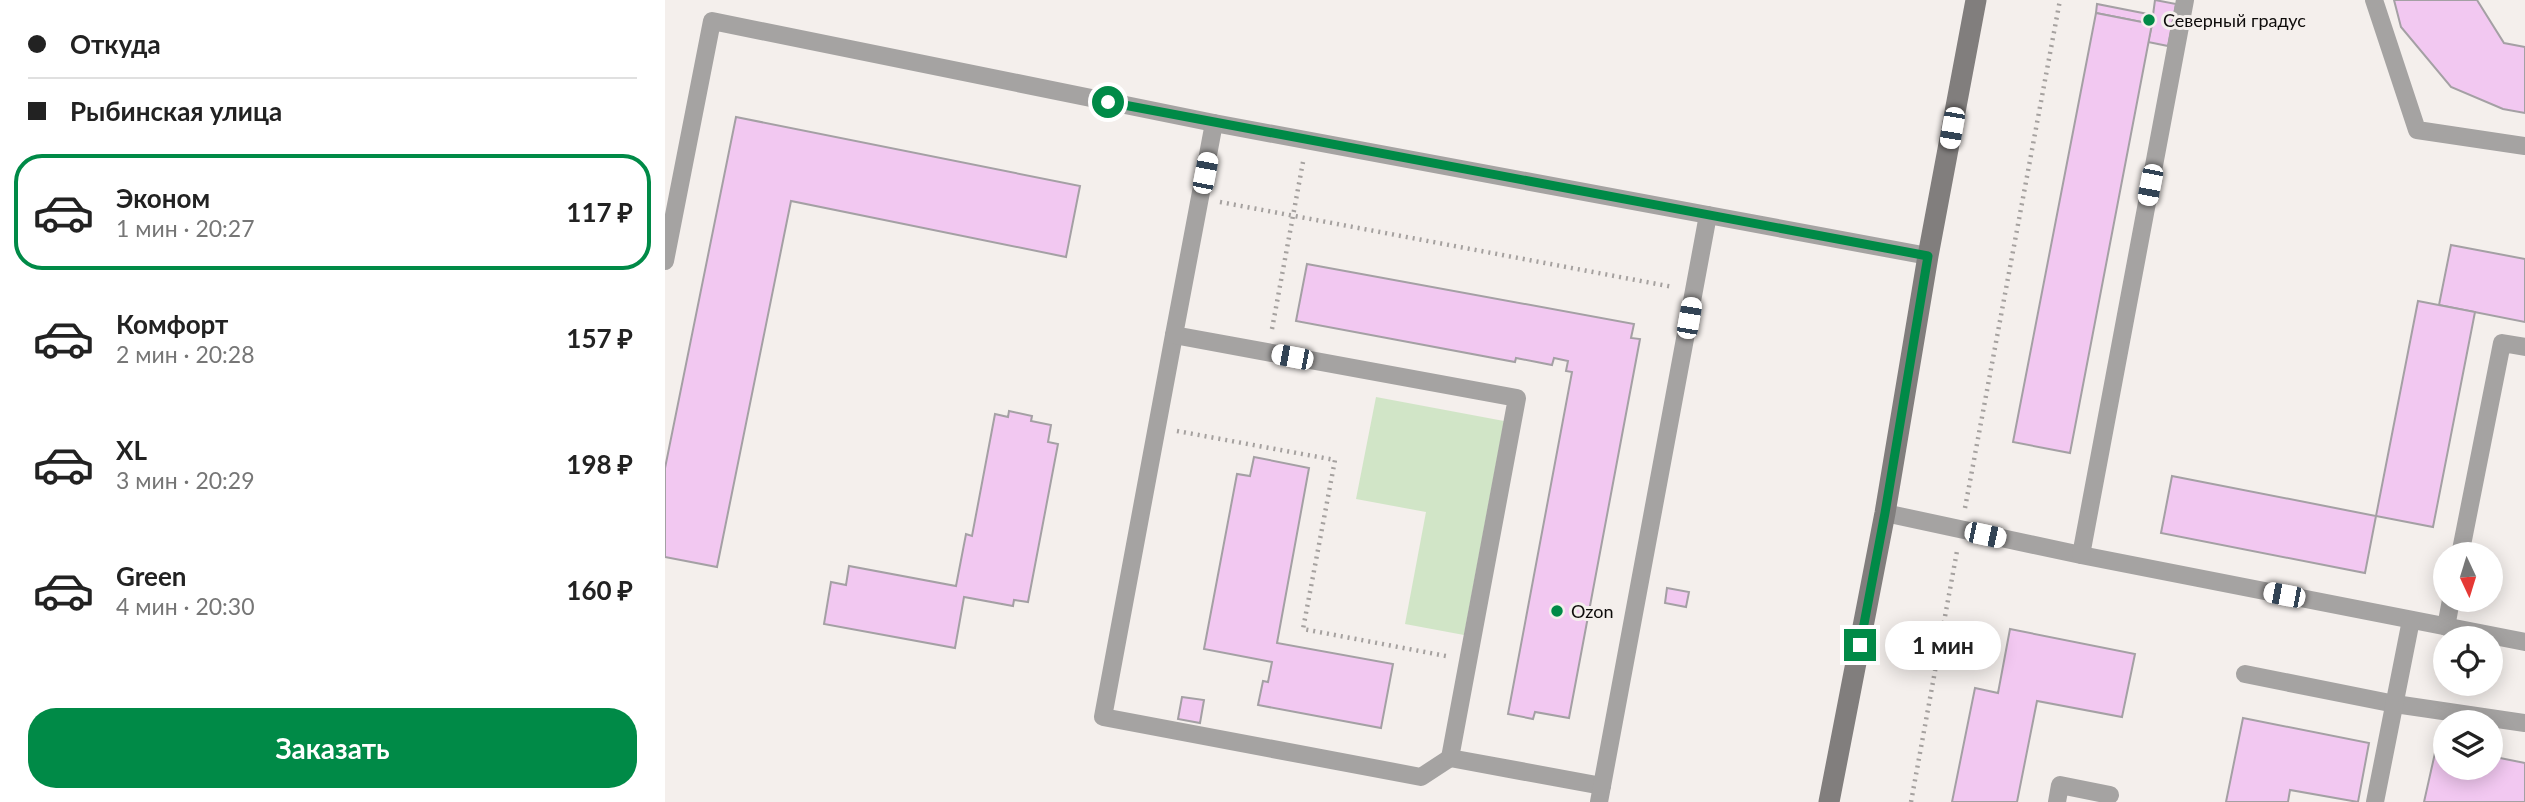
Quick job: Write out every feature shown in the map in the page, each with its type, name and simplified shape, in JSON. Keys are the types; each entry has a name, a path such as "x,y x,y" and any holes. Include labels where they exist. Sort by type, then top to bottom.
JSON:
{"main road":[{"path":"1829,802 1885,513 1928,256 1976,0"}],"lane":[{"path":"2081,555 2185,0"},
{"path":"2374,0 2417,130 2525,146"},
{"path":"665,261 712,21 1214,123 1928,256"},
{"path":"1174,335 1517,398 1450,758 1422,777 1103,717 1174,335 1214,123"},
{"path":"1450,758 1600,794 1708,215"},
{"path":"2463,542 2502,343 2525,348"},
{"path":"1885,513 2081,555 2441,626"},
{"path":"2375,802 2411,620"},
{"path":"2503,638 2525,642"},
{"path":"2245,674 2395,704 2525,723"},
{"path":"2057,802 2060,785 2110,795"}],"path":[{"path":"1910,802 2060,0"},
{"path":"1267,352 1307,140"},
{"path":"1200,198 1694,290"},
{"path":"1157,427 1335,460 1303,629 1468,660"}],"green space":[{"path":"1376,397 1504,421 1464,635 1405,624 1426,512 1356,499"}],"building":[{"path":"2155,0 2176,4 2168,46 2148,42 2152,24 2096,13 2097,4 2153,15"},
{"path":"2394,0 2477,0 2504,43 2525,47 2525,113 2503,109 2451,87 2401,27"},
{"path":"2096,13 2152,24 2070,453 2013,442"},
{"path":"736,117 1080,186 1066,257 791,201 717,567 665,557 665,468"},
{"path":"2451,245 2525,259 2525,322 2439,305"},
{"path":"1307,264 1634,324 1631,338 1640,339 1569,718 1535,712 1533,719 1508,714 1572,372 1566,371 1568,361 1554,358 1552,365 1516,358 1515,362 1296,321"},
{"path":"2418,301 2475,312 2433,527 2376,516"},
{"path":"1009,411 1032,416 1031,421 1051,425 1048,442 1058,444 1028,602 1014,600 1013,606 964,597 955,648 824,624 831,582 846,585 849,566 956,586 966,534 972,536 995,414 1008,417"},
{"path":"1254,457 1309,468 1277,643 1393,664 1381,728 1258,705 1263,681 1268,682 1272,662 1204,649 1237,474 1250,476"},
{"path":"2172,476 2376,516 2365,573 2161,533"},
{"path":"1667,588 1689,592 1686,607 1665,603"},
{"path":"2010,629 2135,654 2122,717 2037,701 2017,802 1952,802 1975,688 1998,693"},
{"path":"1182,697 1204,700 1200,723 1178,719"},
{"path":"2243,718 2369,743 2358,802 2290,790 2288,802 2226,802"},
{"path":"2503,759 2525,763 2525,802 2424,802 2433,762 2433,780 2503,780"}],"place":[{"name":"Северный градус","path":"2149,20"},
{"name":"Ozon","path":"1557,611"}],"route":[{"path":"1108,102 1928,256 1860,645"}]}
